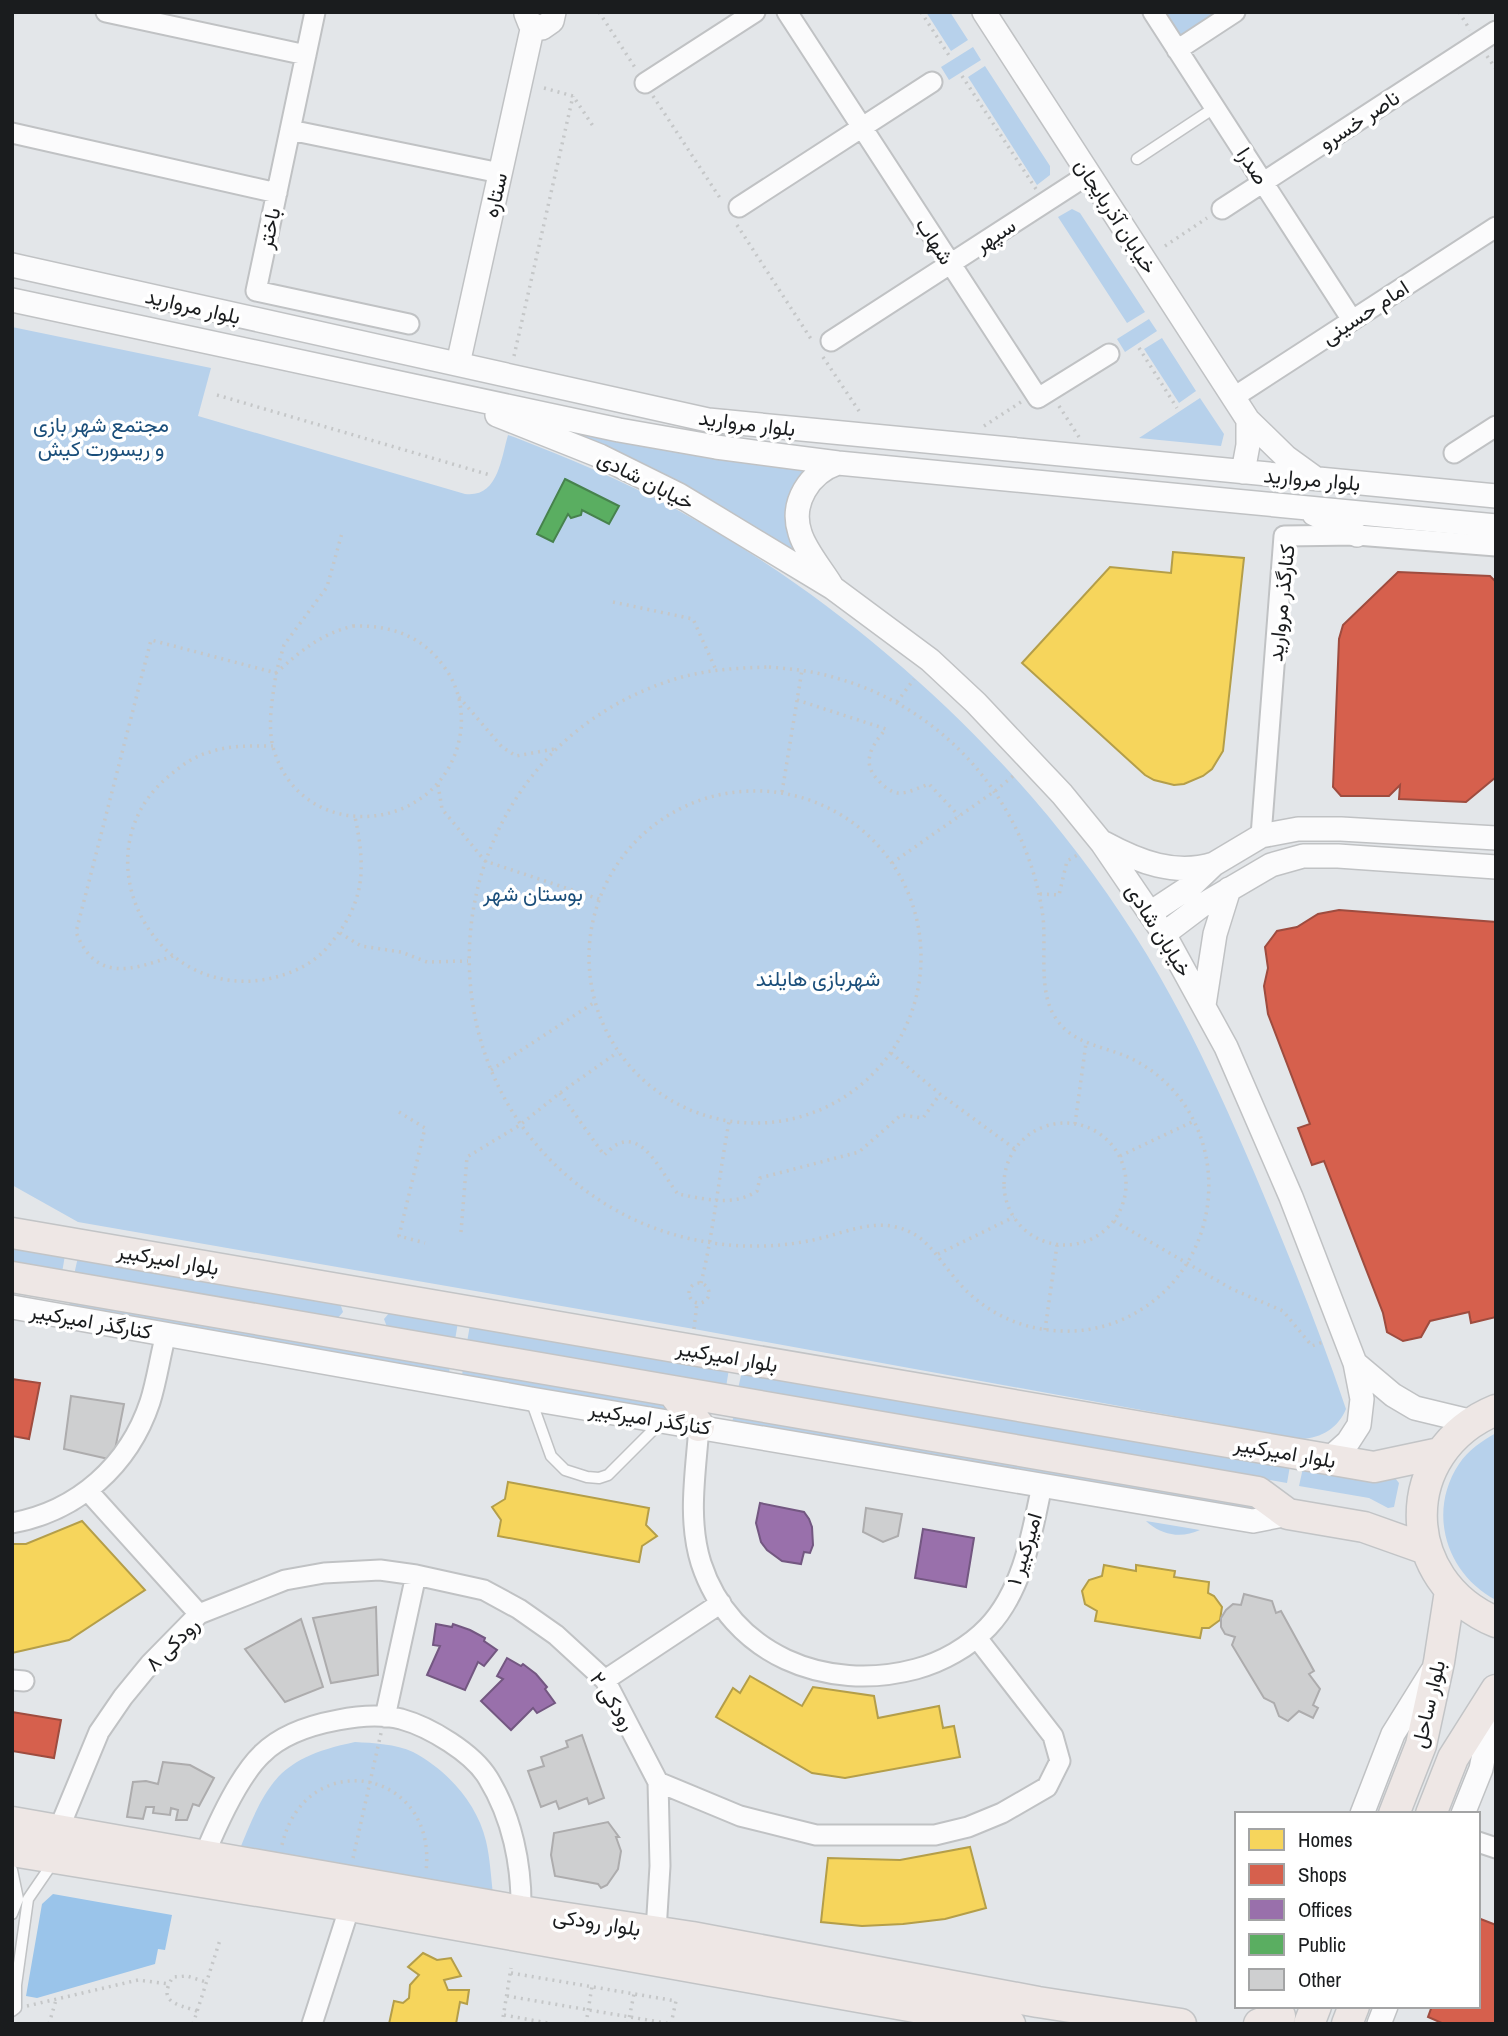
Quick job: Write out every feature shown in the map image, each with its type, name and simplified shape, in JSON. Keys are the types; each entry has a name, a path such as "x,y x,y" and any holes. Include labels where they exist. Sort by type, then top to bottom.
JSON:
{"main road":[{"name":"بلوار امیرکبیر","path":"20,1232 1374,1467 1440,1453"},
{"name":"بلوار امیرکبیر","path":"12,1277 1258,1492 1288,1514 1364,1527 1426,1549"},
{"path":"360,1337 368,1294"},
{"path":"672,1391 699,1426"},
{"path":"1484,1416 1450,1441 1440,1453 1424,1493 1421,1521 1426,1549 1436,1572 1450,1591 1471,1610 1496,1622"},
{"name":"بلوار ساحل","path":"1395,1812 1421,1745 1439,1662 1450,1591"},
{"name":"بلوار ساحل","path":"1432,1812 1453,1758 1496,1690"},
{"name":"بلوار رودکی","path":"12,1822 57,1845 350,1906 1010,2024"},
{"name":"بلوار رودکی","path":"12,1851 57,1845 204,1856 656,1931 1038,2002 1181,2024"}],"street":[{"path":"106,12 306,55"},
{"name":"باختر","path":"315,12 256,291 409,324"},
{"path":"529,19 542,28 552,21 554,12"},
{"path":"645,83 755,12"},
{"name":"شهاب","path":"787,12 1038,398 1109,354"},
{"name":"خیابان آذربایجان","path":"984,12 1248,420 1286,457 1315,479"},
{"name":"صدرا","path":"1153,12 1352,320"},
{"path":"1177,50 1235,12"},
{"name":"ستاره","path":"457,364 500,173 529,19"},
{"name":"ناصر خسرو","path":"1222,209 1496,31"},
{"path":"740,207 932,82"},
{"path":"290,130 500,173"},
{"path":"12,134 277,193"},
{"name":"سپهر","path":"831,341 1089,174"},
{"name":"امام حسینی","path":"1234,397 1496,227"},
{"name":"بلوار مروارید","path":"12,265 708,420 1496,496"},
{"name":"بلوار مروارید","path":"12,300 667,439 838,463 1496,526"},
{"path":"225,314 215,319 210,329 214,340 225,344"},
{"name":"خیابان شادی","path":"449,394 640,475 717,516 833,588 930,660 976,703 1045,775 1098,839 1164,933 1204,1004 1246,1090 1291,1197 1355,1363 1362,1399 1359,1425 1348,1442 1329,1459"},
{"path":"1243,472 1248,446 1248,420"},
{"path":"1454,453 1496,426"},
{"path":"1046,483 1036,478 1033,467 1038,457 1049,453"},
{"name":"خیابان شادی","path":"833,588 806,546 797,521 802,494 809,482 818,473 838,463"},
{"path":"1423,519 1433,516 1439,506 1435,495 1426,490"},
{"path":"1302,508 1357,535"},
{"name":"کنارگذر مروارید","path":"1261,836 1284,536 1357,535 1496,546"},
{"path":"1098,839 1138,860 1159,866 1196,869 1214,864 1261,836 1298,829 1496,838"},
{"path":"1150,914 1196,896 1229,889 1271,865 1303,856 1496,867"},
{"path":"1164,933 1196,896 1214,864"},
{"path":"1204,1004 1215,934 1229,889"},
{"name":"کنارگذر امیرکبیر","path":"12,1307 531,1399 1253,1521 1288,1514"},
{"path":"12,1523 53,1511 88,1491 120,1459 143,1420 151,1399 166,1334"},
{"name":"خیابان شادی","path":"1355,1363 1393,1395 1415,1408 1484,1416"},
{"name":"امیرکبیر ۱","path":"699,1426 693,1523 702,1565 721,1603 746,1633 778,1656 814,1671 853,1677 901,1673 928,1666 977,1638 1008,1600 1020,1572 1042,1485"},
{"path":"88,1491 199,1614"},
{"name":"رودکی ۸","path":"57,1845 99,1732 150,1664 199,1614 285,1580 324,1573 380,1570 416,1575"},
{"path":"385,1717 416,1575"},
{"name":"رودکی ۲","path":"416,1575 484,1590 556,1635 605,1680 659,1782 660,1866 656,1931"},
{"path":"605,1680 721,1603"},
{"path":"659,1782 740,1816 816,1835 935,1835 968,1827 1002,1813 1047,1787 1060,1761 1053,1736 977,1638"},
{"path":"1363,1812 1394,1734 1439,1662"},
{"path":"1464,1812 1481,1769 1496,1698"},
{"path":"204,1856 236,1793 261,1755 288,1735 320,1723 355,1716 402,1719 438,1734 466,1754 487,1775 501,1803 514,1843 522,1888 521,1910"},
{"path":"312,2024 350,1906"}],"lane":[{"path":"1137,159 1214,108"},
{"path":"531,1399 551,1457 565,1470 587,1477 599,1478 616,1469 664,1420"},
{"path":"14,2009 28,1899 57,1845"},
{"path":"12,1870 18,1899 12,1914"},
{"path":"12,1920 23,1917 26,1924"}],"path":[{"path":"599,12 645,83"},
{"path":"921,12 950,57"},
{"path":"1459,12 1471,31"},
{"path":"1485,53 1496,69"},
{"path":"962,76 1036,190"},
{"path":"544,88 573,96 595,129"},
{"path":"514,356 573,96"},
{"path":"1165,246 1222,209"},
{"path":"1139,348 1178,408"},
{"path":"827,363 861,414"},
{"path":"217,396 490,475"},
{"path":"982,427 1023,401"},
{"path":"1056,401 1079,437"},
{"path":"275,673 310,643 331,632 353,626 376,626 399,631 420,641 437,657 450,676 459,697 462,720 459,743 451,765 438,785 421,800 400,811 378,817 355,817 318,806 303,794 285,772 273,746 270,723 275,673 284,645 327,587 342,533"},
{"path":"612,602 693,619 716,670"},
{"path":"173,956 127,970 110,967 82,947 76,932 151,640 275,673"},
{"path":"769,667 802,670 867,688 897,702 925,720 975,765 995,791 1026,850 1039,894 1046,948 1044,985 1046,998 1057,1021 1086,1043 1117,1052 1148,1068 1175,1092 1194,1121 1206,1154 1210,1189 1205,1224 1188,1264 1159,1297 1130,1317 1080,1331 1045,1330 1013,1322 985,1306 960,1284 938,1254 922,1238 890,1225 878,1225 800,1243 739,1246 676,1235 615,1210 562,1171 520,1125 491,1070 477,1029 470,995 468,961 475,894 498,830 514,801 534,774 556,749 582,727 609,708 639,693 670,681 716,670 769,667"},
{"path":"782,792 802,670"},
{"path":"897,702 914,679"},
{"path":"459,697 502,747 516,756 556,749"},
{"path":"797,699 887,729 872,746 870,754 869,766 880,783 896,793 929,784 959,816"},
{"path":"273,746 238,746 209,752 182,765 159,783 142,808 131,835 128,864 131,894 142,921 159,945 182,964 209,976 238,982 267,980 295,970 320,954 340,933 354,907 362,878 362,848 355,817"},
{"path":"892,863 1013,776"},
{"path":"438,785 442,809 485,861 599,899"},
{"path":"736,792 782,792 819,803 844,816 867,834 892,863 911,899 920,939 919,980 910,1017 891,1053 857,1088 817,1111 773,1122 729,1122 685,1109 666,1098 632,1070 618,1052 595,1002 589,958 592,928 599,899 609,878 629,850 653,826 672,813 703,799 736,792"},
{"path":"1039,894 1059,895 1067,861 1079,854"},
{"path":"340,933 361,946 401,952 427,962 468,961"},
{"path":"491,1070 595,1002"},
{"path":"1075,1124 1086,1043"},
{"path":"461,1232 467,1157 520,1125 618,1052"},
{"path":"891,1053 940,1094 1015,1149"},
{"path":"561,1093 604,1155 617,1144 634,1143 648,1151 678,1194 715,1200 746,1199 757,1191 760,1178 859,1152 901,1115 923,1118 940,1094"},
{"path":"399,1112 425,1128 399,1237 425,1243"},
{"path":"1120,1156 1194,1121"},
{"path":"701,1283 711,1243 715,1200 729,1122"},
{"path":"1075,1124 1089,1127 1101,1135 1120,1156 1127,1183 1125,1197 1114,1222 1083,1243 1058,1245 1037,1239 1020,1226 1008,1204 1005,1176 1015,1149 1025,1139 1043,1127 1075,1124"},
{"path":"938,1254 1014,1217"},
{"path":"1114,1222 1232,1289 1283,1311 1312,1346 1323,1342"},
{"path":"1045,1330 1058,1245"},
{"path":"701,1283 708,1288 709,1294 706,1300 697,1303 691,1299 689,1290 693,1284 701,1283"},
{"path":"353,1858 385,1717"},
{"path":"282,1845 286,1829 295,1812 311,1795 331,1784 370,1782 406,1802 418,1817 426,1845 426,1871"},
{"path":"193,2024 219,1940"},
{"path":"502,2024 511,1970 676,2001 671,2024 507,1996"},
{"path":"197,2011 174,2004 166,1991 173,1977 187,1976 206,1982"},
{"path":"14,2009 138,1980 169,1984"},
{"path":"586,2024 592,1986"},
{"path":"628,2024 634,1993"},
{"path":"50,2024 56,2000"},
{"path":"503,2015 553,2024"}],"green space":[{"path":"926,12 950,12 968,40 951,51"},
{"path":"1163,12 1221,12 1181,39"},
{"path":"973,47 981,60 949,80 941,67"},
{"path":"985,66 1050,166 1050,175 1037,185 968,77"},
{"path":"1072,209 1080,213 1145,312 1127,323 1058,217"},
{"path":"1149,319 1157,331 1125,352 1117,339"},
{"name":"بوستان شهر","path":"12,327 211,368 198,416 465,494 476,494 485,490 496,475 508,435 514,437 594,470 672,507 740,546 869,639 930,692 987,748 1041,808 1090,870 1152,962 1184,1021 1241,1141 1314,1319 1346,1409 1339,1422 1316,1437 1301,1439 694,1329 78,1222 12,1185"},
{"path":"1162,338 1196,391 1179,403 1144,349"},
{"path":"1200,398 1224,434 1221,446 1139,438"},
{"path":"569,428 813,466 791,537 796,556 563,431"},
{"path":"12,1246 65,1255 62,1273 12,1264"},
{"path":"78,1257 340,1303 343,1312 337,1319 74,1275"},
{"path":"70,1300 450,1366 449,1373 69,1308"},
{"path":"390,1312 458,1322 455,1340 387,1327 384,1319"},
{"path":"470,1325 729,1369 726,1387 467,1342"},
{"path":"463,1368 672,1404 679,1413 462,1376"},
{"path":"742,1371 1290,1466 1287,1483 738,1389"},
{"path":"734,1415 1254,1504 1253,1512 732,1422"},
{"path":"1496,1433 1496,1600 1479,1589 1465,1575 1454,1558 1443,1521 1449,1483 1459,1464 1471,1450"},
{"path":"1303,1468 1373,1480 1395,1478 1399,1483 1394,1507 1388,1508 1369,1498 1299,1486"},
{"path":"1146,1521 1200,1530 1172,1534 1158,1530"},
{"path":"355,1742 377,1743 413,1752 426,1759 459,1789 482,1827 489,1854 493,1894 239,1851 258,1807 279,1777 308,1756"}],"shaded area":[{"path":"53,1894 172,1915 165,1950 158,1949 155,1964 37,1998 26,1996 42,1904"}],"building: Homes":[{"path":"1173,552 1244,558 1223,751 1212,769 1203,776 1174,785 1145,775 1022,663 1110,567 1171,573"},
{"path":"508,1482 649,1508 646,1525 657,1536 642,1546 639,1562 498,1536 501,1520 492,1507 505,1499"},
{"path":"82,1521 145,1590 69,1640 12,1653 12,1544 26,1544"},
{"path":"1104,1565 1136,1571 1136,1565 1175,1571 1174,1577 1209,1582 1208,1593 1214,1596 1222,1607 1220,1620 1209,1628 1202,1628 1200,1638 1095,1621 1097,1611 1085,1604 1082,1591 1089,1580 1102,1576"},
{"path":"750,1676 802,1706 813,1687 874,1696 878,1718 939,1706 943,1728 954,1726 960,1757 845,1778 812,1773 716,1717 733,1688 740,1693"},
{"path":"970,1847 986,1908 945,1919 903,1924 862,1926 821,1922 828,1858 900,1860"},
{"path":"423,1953 437,1960 451,1958 461,1976 444,1980 448,1990 469,1990 467,2004 460,2002 456,2024 389,2024 394,2001 403,2003 409,1998 410,1985 419,1975 408,1967"}],"building: Shops":[{"path":"1398,572 1490,576 1496,582 1496,777 1466,802 1399,799 1400,785 1389,796 1341,796 1333,787 1339,639 1343,625"},
{"path":"1339,910 1496,922 1496,1317 1471,1323 1469,1312 1430,1321 1421,1337 1403,1341 1387,1332 1383,1313 1324,1161 1312,1165 1298,1128 1310,1124 1268,1014 1264,986 1268,968 1265,947 1277,931 1297,927 1318,914"},
{"path":"12,1379 40,1383 29,1439 12,1436"},
{"path":"12,1712 61,1720 54,1758 12,1751"},
{"path":"1480,1919 1496,1925 1496,2024 1444,2024 1428,2017 1431,2008 1480,2008"}],"building: Offices":[{"path":"760,1503 804,1512 809,1519 813,1545 810,1553 804,1552 801,1564 782,1561 761,1542 756,1523"},
{"path":"923,1529 974,1538 966,1587 915,1578"},
{"path":"436,1624 452,1627 453,1624 470,1630 485,1638 484,1641 497,1650 484,1666 478,1662 465,1690 427,1675 440,1646 433,1645"},
{"path":"507,1658 521,1666 523,1664 536,1674 555,1703 537,1713 533,1708 511,1730 481,1701 503,1679 497,1676"}],"building: Public":[{"path":"565,479 619,506 609,524 582,510 581,515 571,518 568,514 553,542 537,534"}],"building: Other":[{"path":"71,1396 124,1404 113,1460 64,1449"},
{"path":"866,1508 902,1514 898,1536 883,1542 863,1532"},
{"path":"1244,1594 1272,1601 1276,1613 1281,1611 1314,1671 1309,1674 1320,1689 1313,1705 1318,1708 1313,1718 1299,1711 1288,1721 1279,1716 1274,1703 1264,1698 1232,1645 1235,1637 1225,1634 1221,1627 1221,1618 1226,1610 1233,1604 1241,1605"},
{"path":"376,1607 378,1675 331,1683 313,1618"},
{"path":"301,1619 323,1687 285,1702 245,1649"},
{"path":"582,1735 604,1798 589,1804 587,1798 559,1809 556,1801 541,1807 528,1771 544,1766 541,1757 568,1747 566,1741"},
{"path":"163,1762 190,1765 214,1778 199,1806 193,1804 187,1820 176,1820 178,1810 171,1808 170,1815 153,1813 154,1807 146,1807 143,1819 127,1817 133,1782 158,1784"},
{"path":"608,1822 619,1837 616,1837 621,1851 618,1869 607,1885 601,1888 598,1884 555,1876 551,1855 554,1833"}],"park label":[{"name":"مجتمع شهر بازی و ریسورت کیش","path":"101,436"},
{"name":"شهربازی هایلند","path":"818,978"}]}
